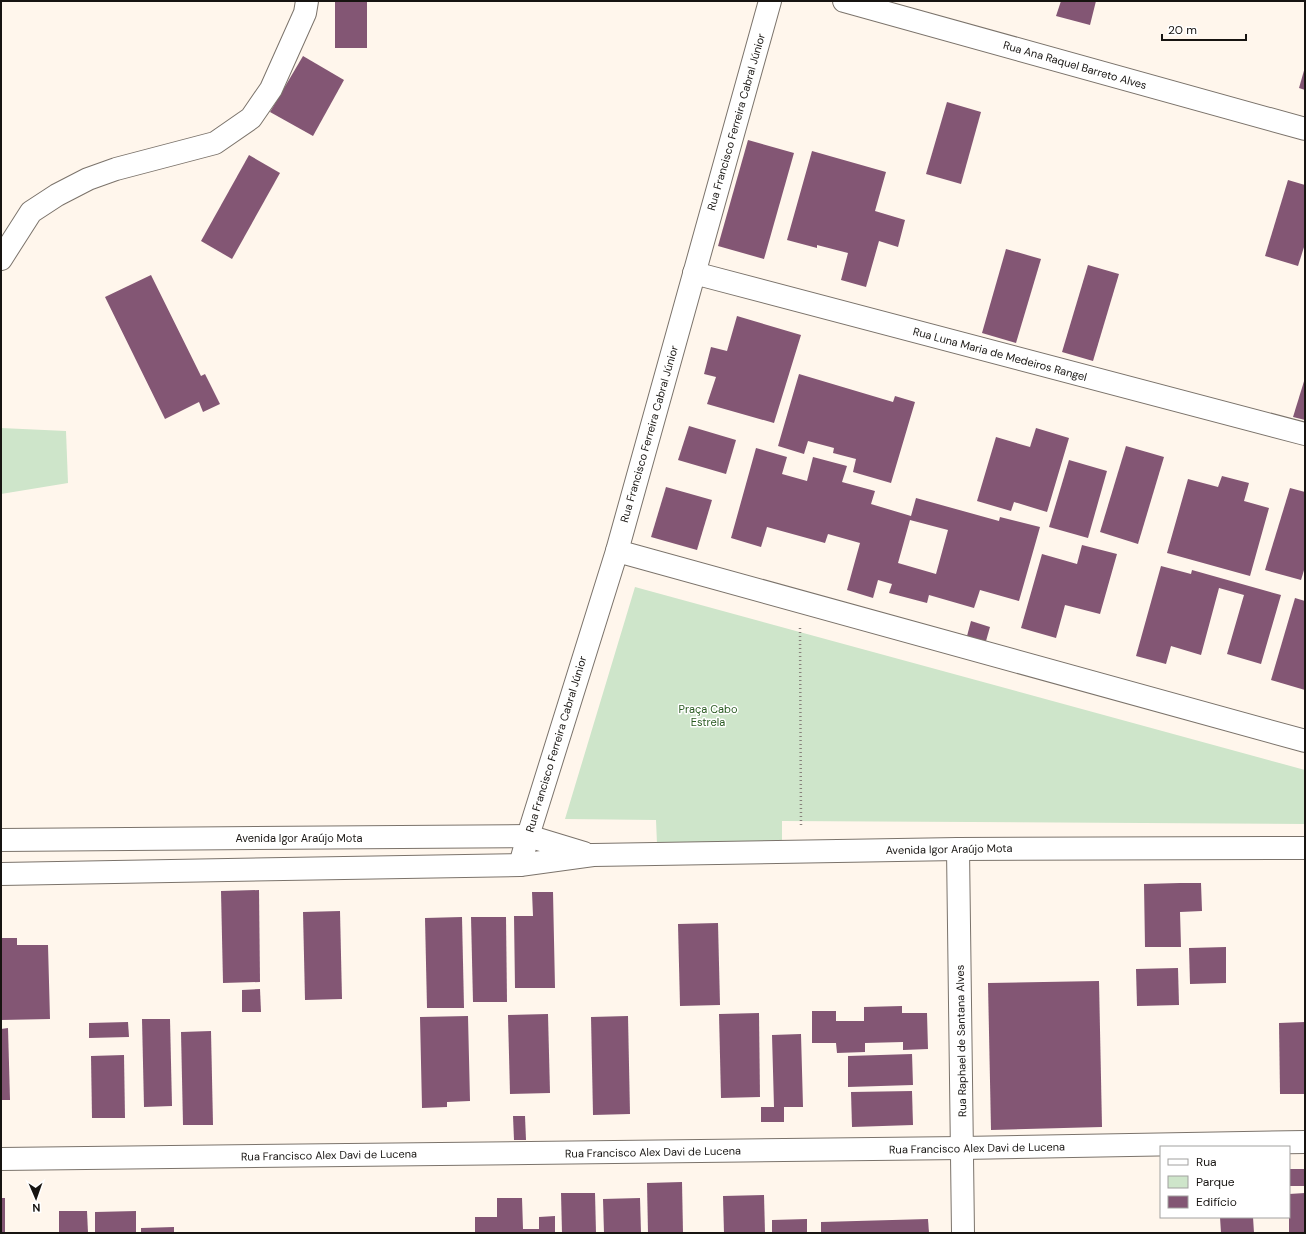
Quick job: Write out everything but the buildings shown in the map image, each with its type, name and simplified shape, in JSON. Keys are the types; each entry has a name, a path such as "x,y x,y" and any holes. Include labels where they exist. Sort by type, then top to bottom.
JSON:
{"street":[{"path":"1,259 31,212 57,195 88,179 116,169 215,143 251,118 272,89 304,13 307,1"},
{"name":"Rua Francisco Ferreira Cabral Júnior","path":"520,865 617,551 770,1"},
{"name":"Rua Ana Raquel Barreto Alves","path":"844,1 1305,129"},
{"name":"Rua Luna Maria de Medeiros Rangel","path":"694,273 1305,434"},
{"path":"617,551 1305,741"},
{"name":"Avenida Igor Araújo Mota","path":"1,840 528,836 593,855"},
{"name":"Avenida Igor Araújo Mota","path":"1,874 520,865 593,855 958,849 1305,848"},
{"name":"Rua Raphael de Santana Alves","path":"958,849 963,1233"},
{"name":"Rua Francisco Alex Davi de Lucena","path":"1,1159 962,1148 1305,1142"}],"path":[{"path":"800,601 801,852"}],"green space":[{"path":"1,428 66,431 68,483 1,494"},
{"name":"Praça Cabo Estrela","path":"635,587 1305,770 1305,824 782,821 782,842 657,844 656,820 565,819"}]}
